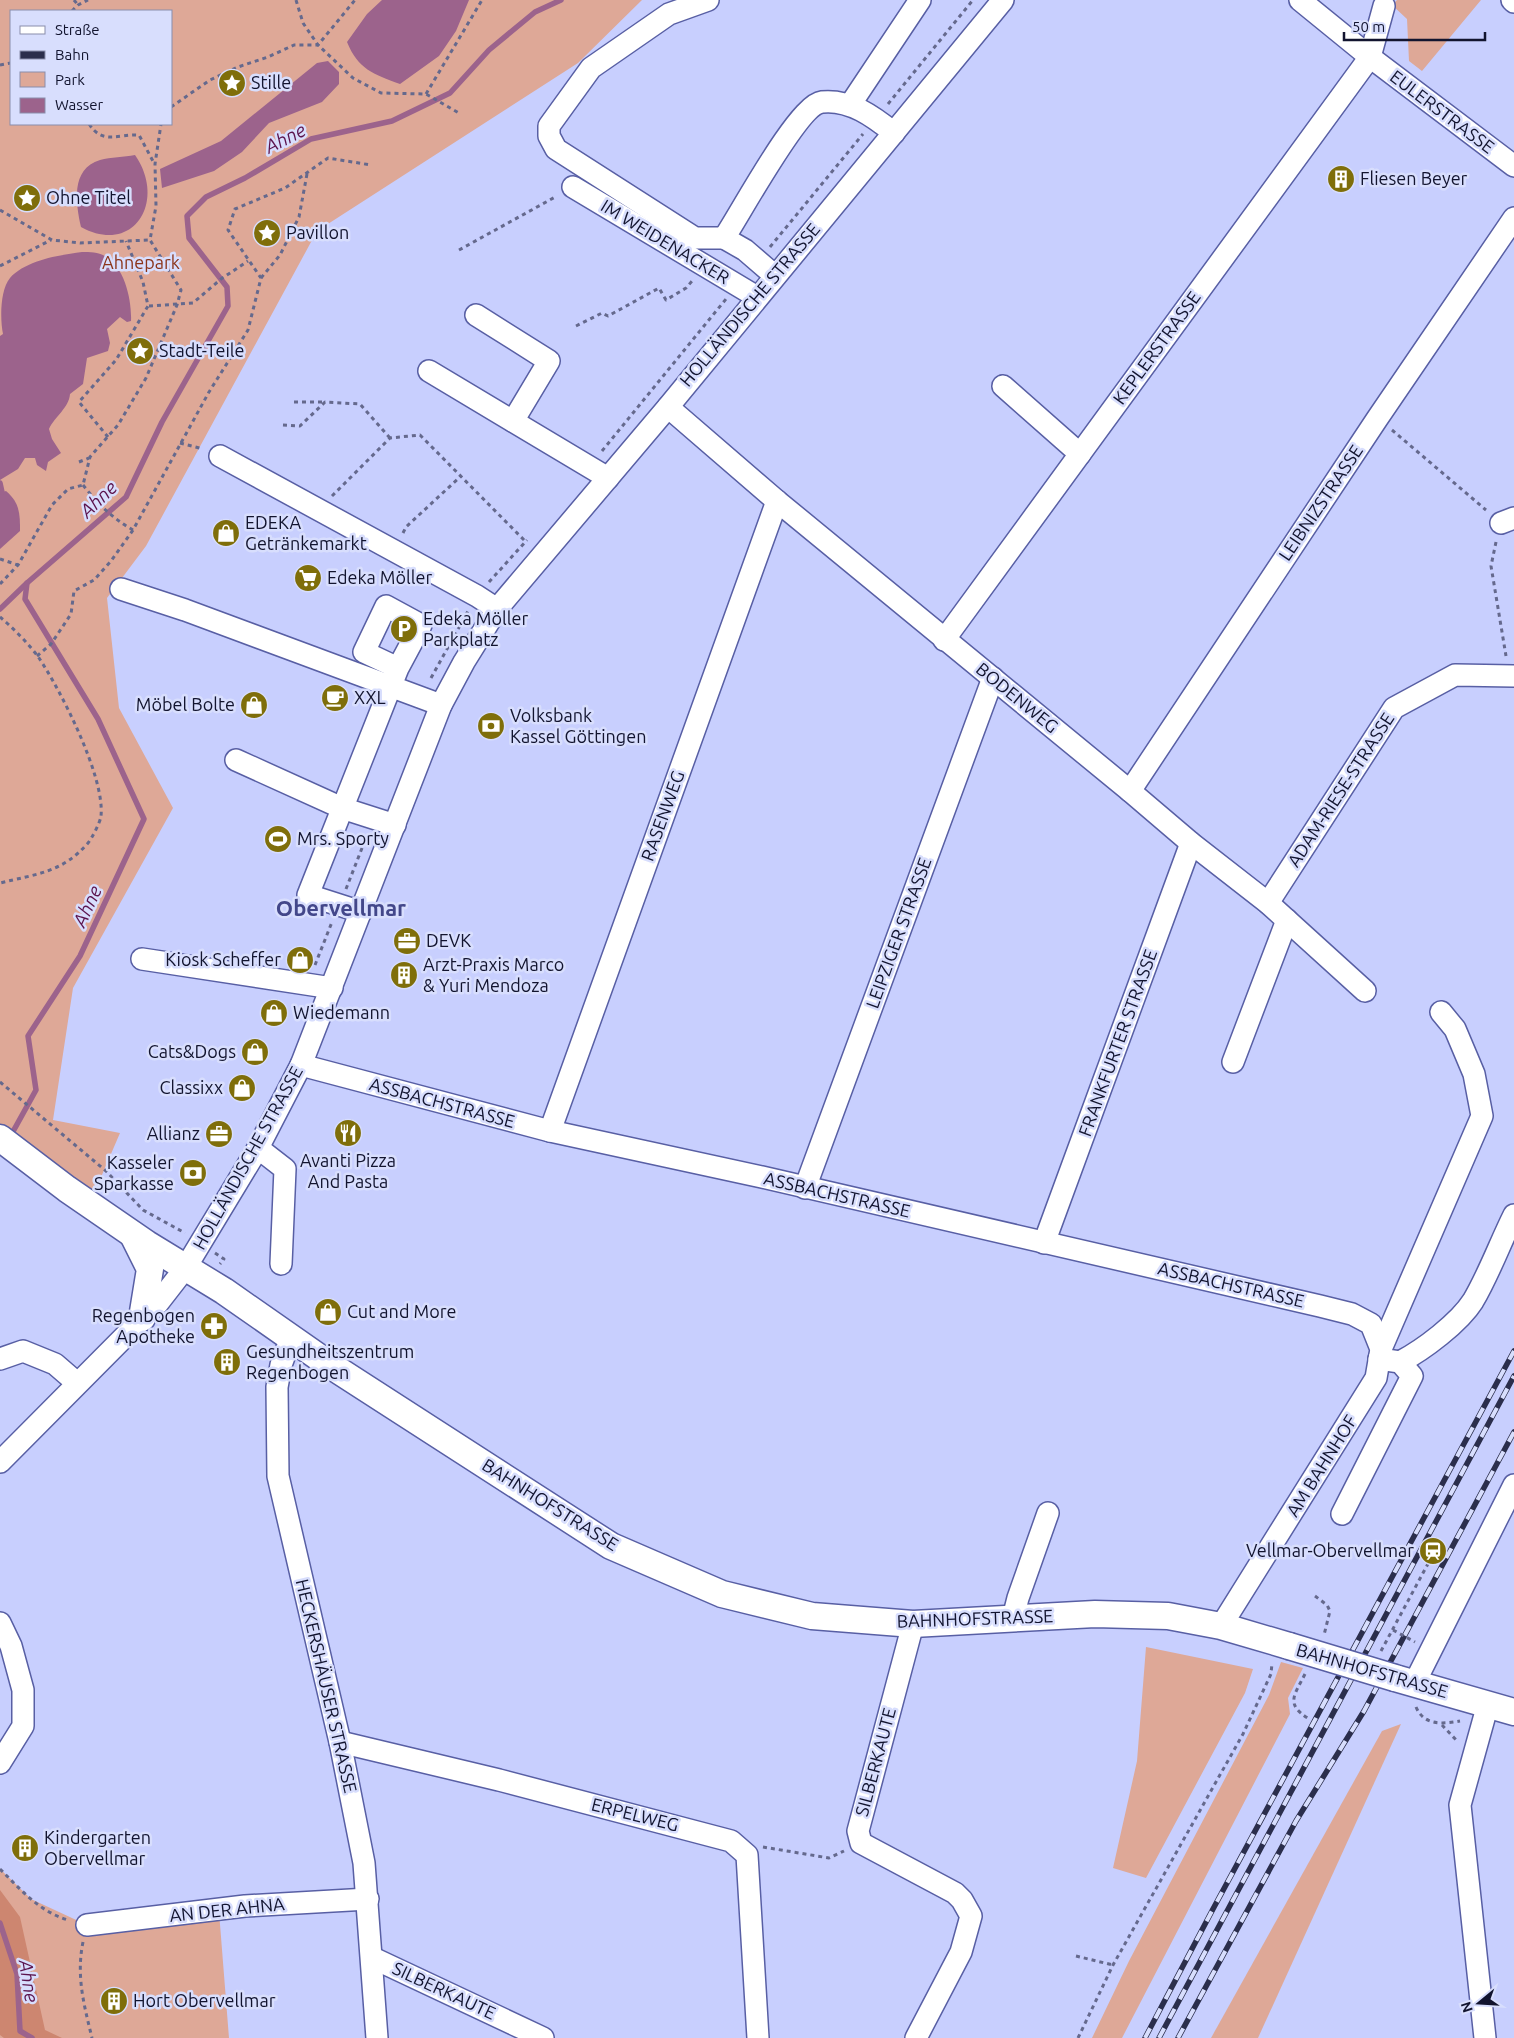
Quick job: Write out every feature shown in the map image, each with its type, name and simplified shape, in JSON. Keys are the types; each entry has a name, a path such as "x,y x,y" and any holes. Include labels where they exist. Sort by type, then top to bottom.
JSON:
{"main road":[{"name":"BAHNHOFSTRASSE","path":"0,1138 133,1235 186,1267 292,1338 327,1364 611,1546 722,1594 812,1616 913,1624 1096,1614 1159,1616 1221,1626 1282,1653 1408,1689 1488,1704 1514,1712"},
{"path":"133,1235 150,1269 142,1318"}],"street":[{"path":"708,0 669,14 591,68 549,126 549,136 556,149 695,238 724,238 745,250 774,275"},
{"path":"850,105 920,0"},
{"name":"HOLLÄNDISCHE STRASSE","path":"0,1462 158,1303 186,1267 258,1148 301,1065 441,705 464,662 497,609 668,407 774,275 1003,0"},
{"name":"EULERSTRASSE","path":"1300,0 1370,57 1514,166"},
{"path":"1370,57 1384,6"},
{"name":"KEPLERSTRASSE","path":"944,640 1370,57"},
{"path":"724,238 792,128 812,106 821,102 842,102 876,118 894,133"},
{"name":"IM WEIDENACKER","path":"573,187 756,297"},
{"name":"LEIBNIZSTRASSE","path":"1130,791 1377,419 1514,218"},
{"path":"476,315 549,361 513,421"},
{"path":"429,372 608,478"},
{"path":"1003,386 1080,454"},
{"name":"BODENWEG","path":"668,407 777,502 1191,843 1268,903 1365,991"},
{"path":"213,453 497,609"},
{"name":"RASENWEG","path":"550,1131 777,502"},
{"path":"112,586 395,677 441,705"},
{"name":"ADAM-RIESE-STRASSE","path":"1268,903 1394,708 1455,675 1513,681"},
{"path":"361,912 308,894 395,677"},
{"name":"LEIPZIGER STRASSE","path":"805,1188 993,678"},
{"path":"236,760 342,808 395,825"},
{"name":"FRANKFURTER STRASSE","path":"1044,1243 1191,843"},
{"path":"1233,1062 1287,920"},
{"path":"142,959 332,988"},
{"name":"AM BAHNHOF","path":"1221,1626 1376,1378 1380,1354 1482,1116 1474,1074 1455,1029 1441,1012"},
{"name":"ASSBACHSTRASSE","path":"301,1065 550,1131 1352,1314 1371,1324 1380,1354"},
{"path":"258,1148 285,1169 281,1264"},
{"path":"1400,1362 1418,1352 1444,1331 1472,1302 1514,1215"},
{"name":"HECKERSHÄUSER STRASSE","path":"292,1338 281,1366 276,1387 278,1476 340,1742 364,1863 377,2038"},
{"path":"0,1359 23,1351 55,1364 77,1383"},
{"path":"1342,1514 1412,1376 1400,1362 1380,1354"},
{"path":"1408,1689 1514,1485"},
{"path":"1013,1618 1018,1598 1048,1513"},
{"path":"0,1623 11,1646 23,1690 23,1726 0,1763"},
{"name":"SILBERKAUTE","path":"913,1624 858,1831 861,1843 955,1893 962,1900 971,1916 961,1952 916,2038"},
{"path":"1485,2038 1460,1805 1488,1704"},
{"name":"ERPELWEG","path":"340,1742 690,1829 732,1841 747,1855"},
{"path":"747,1855 758,2038"},
{"name":"AN DER AHNA","path":"87,1926 245,1906 368,1899"},
{"name":"SILBERKAUTE","path":"372,1958 543,2038"}],"path":[{"path":"74,0 78,5"},
{"path":"73,10 88,0"},
{"path":"296,0 303,23 318,45 354,78 381,93 427,95 458,114"},
{"path":"318,45 355,0"},
{"path":"427,95 482,0"},
{"path":"172,105 210,80 238,67 268,57 294,45 318,45"},
{"path":"90,125 105,138 138,135 155,164"},
{"path":"78,462 90,457 118,425 146,378 177,305 181,290 150,240 156,195 155,164 161,125"},
{"path":"261,278 228,230 235,209 285,188 328,158 371,165"},
{"path":"37,656 51,644 71,614 74,591 94,580 111,561 133,530 180,443 248,330 261,278 280,255 299,216 307,172"},
{"path":"458,250 573,187"},
{"path":"0,210 52,240 80,243 150,240"},
{"path":"0,266 52,240"},
{"path":"108,437 79,402 116,360 148,306 143,282 126,241"},
{"path":"148,306 193,303 221,279 248,261"},
{"path":"576,326 602,313 608,316 659,288 666,300 686,288 705,266"},
{"path":"294,402 360,404 390,438"},
{"path":"283,425 300,426 325,402"},
{"path":"1377,419 1507,520 1491,566 1513,681"},
{"path":"318,509 390,438 420,435 526,542"},
{"path":"180,443 213,453"},
{"path":"90,457 84,485 97,504 113,518 133,530"},
{"path":"394,551 406,527 461,476"},
{"path":"0,584 18,565 52,506 68,490 84,485"},
{"path":"0,559 18,565"},
{"path":"94,580 112,586"},
{"path":"0,617 37,656 62,695 82,740 99,793 101,817 88,842 58,869 0,883"},
{"path":"0,1082 106,1171 143,1210 202,1242"},
{"path":"1422,1556 1437,1564"},
{"path":"1381,1651 1430,1560"},
{"path":"1315,1596 1327,1605"},
{"path":"1393,1628 1415,1642"},
{"path":"1078,2038 1113,1966 1243,1734 1282,1653"},
{"path":"1408,1689 1423,1718 1442,1724 1460,1720"},
{"path":"1296,1712 1309,1719"},
{"path":"747,1855 766,1846 830,1858 861,1843"},
{"path":"0,1870 35,1904 52,1916 87,1926 79,1961 80,1993 92,2038"},
{"path":"1076,1956 1113,1966"}],"green space":[{"name":"Ahnepark","path":"0,0 642,0 578,63 317,231 146,546 107,598 119,708 173,808 73,988 53,1120 120,1133 89,1205 0,1138"},
{"path":"1397,0 1481,0 1422,71 1409,61 1407,19 1392,5"},
{"path":"1146,1647 1253,1669 1245,1693 1146,1878 1113,1868 1137,1761"},
{"path":"1281,1662 1303,1668 1288,1698 1290,1714 1122,2038 1092,2038 1129,1961 1269,1695"},
{"path":"1401,1724 1258,2038 1211,2038 1382,1731"},
{"path":"0,1869 31,1899 87,1925 218,1899 229,2038 0,2038"}],"shaded area":[{"path":"0,1890 20,1917 45,2030 62,2038 4,2038 0,2035"}],"water":[{"path":"382,0 469,0 456,31 439,56 400,84 382,77 361,65 347,42 367,14"},
{"path":"328,61 339,72 339,84 322,102 269,123 242,152 214,171 162,188 160,169 221,141 317,63"},
{"path":"135,155 144,172 148,190 146,206 140,219 130,229 116,234 100,234 81,227 77,188 79,179 84,171 90,165 100,160"},
{"path":"82,252 94,252 105,256 118,268 126,285 131,321 127,322 120,317 107,329 110,343 108,351 87,358 83,384 70,394 67,404 49,429 52,439 61,453 48,462 46,471 37,465 35,458 25,458 18,469 0,480 0,336 3,334 1,313 4,290 10,278 25,267 44,259"},
{"path":"6,491 17,504 20,531 0,549 0,493"}],"waterway":[{"name":"Ahne","path":"10,1137 36,1090 28,1036 80,956 144,819 98,719 25,599 27,583 126,497 162,422 228,306 227,287 189,238 187,216 206,197 245,178 311,139 392,121 450,93 489,50 535,12 561,0"},
{"path":"0,483 2,492"},
{"path":"0,609 27,583"},
{"name":"Ahne","path":"0,1923 17,1974 20,2031 32,2038"}],"railway":[{"path":"1145,2038 1514,1351"},
{"path":"1159,2038 1514,1376"},
{"path":"1178,2038 1296,1821 1364,1711 1514,1432"}],"place":[{"name":"Stille","path":"232,83"},
{"name":"Fliesen Beyer","path":"1341,179"},
{"name":"Ohne Titel","path":"27,198"},
{"name":"Pavillon","path":"267,233"},
{"name":"Stadt-Teile","path":"140,351"},
{"name":"EDEKA Getränkemarkt","path":"226,533"},
{"name":"Edeka Möller","path":"308,578"},
{"name":"Edeka Möller Parkplatz","path":"404,629"},
{"name":"XXL","path":"335,698"},
{"name":"Möbel Bolte","path":"254,705"},
{"name":"Volksbank Kassel Göttingen","path":"491,726"},
{"name":"Mrs. Sporty","path":"278,839"},
{"name":"DEVK","path":"407,941"},
{"name":"Kiosk Scheffer","path":"300,960"},
{"name":"Arzt-Praxis Marco & Yuri Mendoza","path":"404,975"},
{"name":"Wiedemann","path":"274,1013"},
{"name":"Cats&Dogs","path":"255,1052"},
{"name":"Classixx","path":"242,1088"},
{"name":"Avanti Pizza And Pasta","path":"348,1133"},
{"name":"Allianz","path":"219,1134"},
{"name":"Kasseler Sparkasse","path":"193,1173"},
{"name":"Cut and More","path":"328,1312"},
{"name":"Regenbogen Apotheke","path":"214,1326"},
{"name":"Gesundheitszentrum Regenbogen","path":"227,1362"},
{"name":"Vellmar-Obervellmar","path":"1433,1551"},
{"name":"Kindergarten Obervellmar","path":"25,1848"},
{"name":"Hort Obervellmar","path":"114,2001"}],"district":[{"name":"Obervellmar","path":"341,908"}]}
